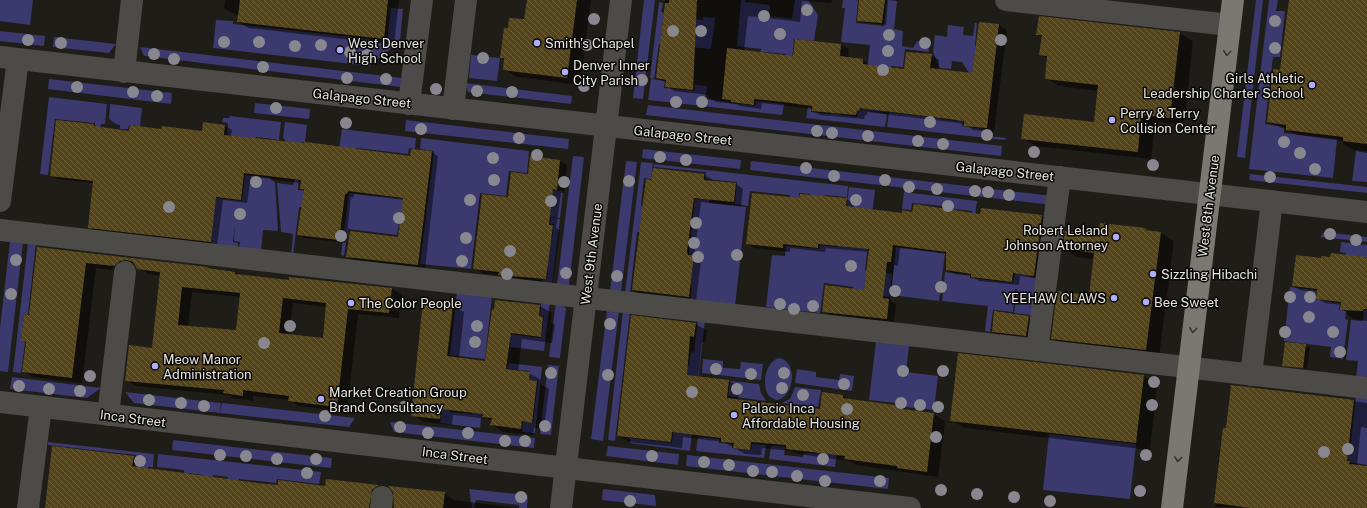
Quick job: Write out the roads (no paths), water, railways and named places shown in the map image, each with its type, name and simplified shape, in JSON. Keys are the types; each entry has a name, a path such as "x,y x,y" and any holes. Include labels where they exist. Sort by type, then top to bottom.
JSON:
{"main road":[{"name":"West 8th Avenue","path":"1172,508 1233,0"}],"street":[{"path":"124,72 132,0"},
{"path":"409,104 422,0"},
{"path":"454,109 466,0"},
{"name":"West 9th Avenue","path":"561,508 621,0"},
{"path":"1006,0 1230,25"},
{"path":"0,201 9,58"},
{"name":"Galapago Street","path":"9,58 1367,212"},
{"path":"1037,350 1060,177"},
{"path":"1251,375 1272,201"},
{"path":"0,230 1367,388"},
{"path":"108,415 126,272"},
{"name":"Inca Street","path":"0,402 910,508"},
{"path":"28,508 41,407"}],"place":[{"name":"Smith's Chapel","path":"537,43"},
{"name":"West Denver High School","path":"340,50"},
{"name":"Denver Inner City Parish","path":"565,72"},
{"name":"Girls Athletic Leadership Charter School","path":"1312,85"},
{"name":"Perry & Terry Collision Center","path":"1112,120"},
{"name":"Robert Leland Johnson Attorney","path":"1116,237"},
{"name":"Sizzling Hibachi","path":"1153,274"},
{"name":"YEEHAW CLAWS","path":"1114,298"},
{"name":"Bee Sweet","path":"1146,302"},
{"name":"The Color People","path":"351,303"},
{"name":"Meow Manor Administration","path":"155,366"},
{"name":"Market Creation Group Brand Consultancy","path":"321,399"},
{"name":"Palacio Inca Affordable Housing","path":"734,415"}]}
